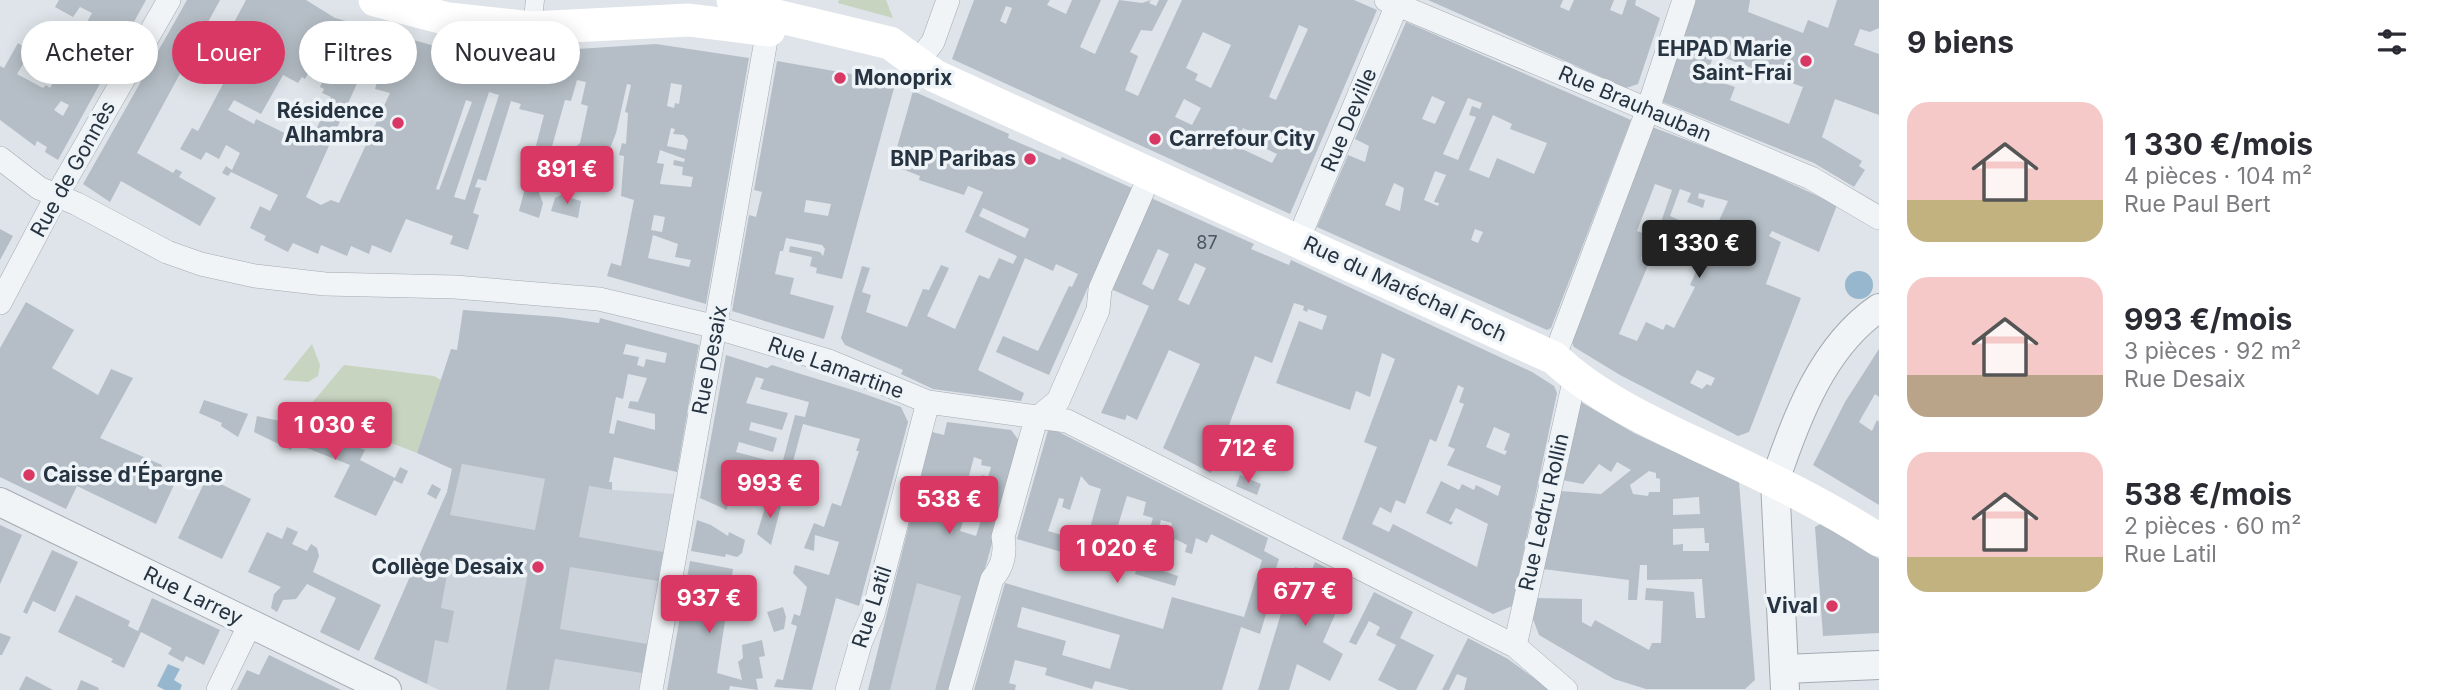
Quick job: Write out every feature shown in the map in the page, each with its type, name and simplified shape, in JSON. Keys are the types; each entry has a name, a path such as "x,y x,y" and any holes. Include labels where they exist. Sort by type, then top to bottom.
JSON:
{"main road":[{"path":"375,0 448,19 696,10 830,42 895,62 918,61"},
{"name":"Rue du Maréchal Foch","path":"733,0 743,8 890,43 918,61 934,76 1298,240 1564,368 1646,420 1832,509 1879,540"}],"street":[{"name":"Rue de Gonnès","path":"0,303 57,195 169,0"},
{"path":"918,61 933,43 948,0"},
{"name":"Rue Ledru Rollin","path":"1515,646 1564,368 1684,0"},
{"name":"Rue Brauhauban","path":"1394,2 1811,178 1879,218"},
{"name":"Rue Deville","path":"1298,240 1394,2"},
{"name":"Rue Desaix","path":"651,690 768,29"},
{"name":"Rue Lamartine","path":"0,158 39,188 167,252 221,269 325,284 454,287 599,299 716,328 829,361 928,402 1036,419 1067,421 1515,646 1566,690"},
{"path":"960,690 992,579 999,571 1006,550 1003,537 1036,419 1058,401 1098,310 1100,289 1150,175"},
{"path":"1879,308 1856,324 1837,346 1785,451 1775,481 1774,512 1785,680 1879,665"},
{"name":"Rue Latil","path":"847,690 861,641 873,614 928,402"},
{"name":"Rue Larrey","path":"0,502 387,690"},
{"path":"218,690 250,624"}],"shaded area":[{"name":"Collège Desaix","path":"462,464 612,490 674,494 639,690 439,690 374,659 447,492 452,469 461,470"},
{"path":"933,523 993,541 951,690 868,690 904,546"}],"green space":[{"path":"839,0 886,0 893,18 838,3"},
{"path":"312,344 320,365 318,376 308,382 283,380"},
{"path":"344,365 434,376 441,380 417,453 306,410"}],"water":[{"path":"1859,271 1869,275 1873,285 1869,295 1859,299 1849,295 1845,285 1849,275"},
{"path":"168,664 180,669 174,680 182,685 180,690 165,690 157,686"}],"building":[{"path":"59,0 146,0 134,21 88,21 92,13 80,7 73,17 55,7"},
{"path":"187,0 220,0 209,21 175,21"},
{"path":"246,0 306,0 335,18 346,21 299,21 298,83 285,76 285,21 235,21"},
{"path":"974,0 1050,0 1047,5 1066,14 1072,0 1101,0 1080,47 1095,54 1119,0 1142,3 1151,0 1149,3 1156,6 1159,0 1168,0 1152,31 1141,30 1130,52 1138,56 1125,90 1138,96 1182,0 1354,0 1377,10 1290,214 952,59","holes":["1006,6 1012,8 1006,24 1000,21","1299,25 1308,29 1276,100 1269,97","1203,32 1231,45 1211,88 1195,80 1198,74 1186,68","1184,99 1201,108 1192,125 1175,117","1243,128 1259,136 1256,144 1277,154 1272,163 1242,149 1246,139 1239,136"]},
{"path":"1428,0 1563,0 1560,7 1569,11 1574,0 1614,0 1610,10 1622,15 1627,0 1636,0 1635,5 1660,18 1638,84 1626,88"},
{"path":"1695,0 1750,0 1748,12 1803,33 1808,20 1828,28 1837,0 1879,0 1879,28 1870,32 1860,29 1854,45 1879,54 1879,115 1835,99 1822,137 1862,161 1859,166 1865,170 1854,187 1814,163 1660,101","holes":["1714,54 1752,68 1751,72 1758,74 1759,71 1803,87 1789,124 1730,100 1735,87 1706,77"]},
{"path":"1406,22 1631,120 1551,328 1547,330 1317,227 1348,155 1365,162 1369,146 1355,139","holes":["1432,96 1445,102 1435,124 1422,119","1468,98 1482,103 1480,109 1472,106 1469,115 1476,117 1458,160 1443,154","1493,115 1512,124 1510,129 1547,143 1534,174 1497,158 1489,178 1469,170","1435,171 1446,175 1434,202 1439,203 1438,206 1424,200","1394,183 1404,188 1400,211 1385,205","1475,229 1483,232 1478,243 1471,240"]},
{"path":"172,27 172,84 174,84 137,153 173,173 176,169 182,172 179,177 216,198 200,226 121,181 110,202 83,184 140,84 158,84 158,51"},
{"path":"417,41 431,45 431,84 576,84 571,101 565,100 539,193 543,203 539,218 519,211 544,115 519,109 521,104 511,101 486,181 478,179 475,187 481,188 473,213 479,215 468,250 450,244 453,236 406,219 391,253 372,245 369,254 351,246 347,256 321,245 318,254 293,243 288,252 264,240 266,236 250,228 260,206 270,211 278,195 231,172 228,176 222,173 226,166 232,170 240,153 226,145 219,159 206,152 201,160 180,149 192,128 198,131 223,84 278,84 261,114 234,100 228,110 254,124 256,119 309,145 331,97 322,93 324,89 320,87 321,84 357,84 306,197 321,205 331,200 339,203 390,93 375,89 376,84 417,84","holes":["489,92 499,95 465,200 454,197","466,100 472,102 439,190 436,189"]},
{"path":"18,43 21,45 21,67 17,74 21,76 21,84 36,84 43,88 46,85 50,88 52,84 100,84 58,160 45,152 47,147 37,141 35,146 0,120 0,66 4,68","holes":["61,101 69,105 63,116 54,110"]},
{"path":"656,44 749,58 706,304 607,276 611,263 621,266 634,200 621,196 624,156 619,155 622,143 626,144 628,113 625,112 631,85 627,84 616,133 600,174 604,176 600,190 584,186 586,179 569,174 566,167 571,151 580,143 588,106 581,104 586,82 580,81 580,49","holes":["671,83 682,85 679,104 675,103 674,108 667,106","671,128 675,129 673,134 684,135 688,140 686,150 667,146","660,150 685,159 684,162 674,160 673,165 683,167 682,175 693,177 691,187 660,184 664,164 657,163","654,215 665,217 662,232 651,230","653,235 678,244 675,257 691,260 689,267 648,258"]},
{"path":"777,61 891,81 894,88 842,279 816,273 817,268 810,266 812,257 789,252 790,246 820,252 823,256 825,249 822,245 786,238 783,251 780,251 775,274 794,278 790,294 834,306 824,339 732,311 749,215 756,217 762,192 754,190","holes":["806,200 831,204 828,216 804,212"]},
{"path":"913,91 1009,134 1008,138 1060,160 1062,157 1132,188 1049,375 996,352 1003,336 1038,351 1069,286 1072,287 1078,274 1056,264 1053,271 1025,258 978,370 1024,393 1021,401 933,389 901,374 903,370 845,345 841,338 862,266 870,268 862,292 871,295 866,312 907,327 923,289 929,290 941,265 949,268 927,316 955,329 979,275 989,279 999,258 1013,264 1017,256 965,232 983,192 968,186 964,195 919,180 920,176 892,165","holes":["983,208 1029,229 1025,238 979,216"]},
{"path":"1652,127 1745,162 1837,205 1819,252 1772,231 1769,236 1781,242 1766,284 1801,298 1749,432 1738,436 1620,375 1574,347 1571,340","holes":["1655,184 1672,190 1661,222 1678,229 1681,221 1670,216 1680,189 1691,193 1687,202 1703,208 1705,200 1698,198 1699,193 1728,201 1690,285 1695,287 1674,328 1666,324 1663,330 1646,322 1637,341 1619,334 1649,263 1641,259 1648,235 1637,231","1697,370 1715,378 1711,386 1707,384 1702,389 1690,383"]},
{"path":"561,195 581,201 578,218 551,211 555,198"},
{"path":"1151,198 1254,244 1251,249 1289,265 1291,260 1532,372 1554,386 1557,393 1512,606 1493,614 1342,539 1377,447 1364,442 1395,359 1382,353 1370,397 1356,391 1350,410 1276,383 1299,321 1322,330 1327,316 1308,309 1307,312 1303,310 1304,306 1294,303 1272,363 1255,356 1211,473 1163,448 1200,364 1169,350 1137,420 1127,415 1125,420 1101,413 1149,306 1111,289","holes":["1158,249 1169,254 1153,290 1142,284","1195,263 1206,268 1189,305 1178,300","1458,385 1464,388 1459,402 1464,404 1448,446 1455,449 1447,465 1501,486 1498,496 1476,485 1474,490 1462,484 1459,490 1441,481 1426,513 1451,525 1453,522 1449,521 1456,508 1488,524 1477,567 1393,524 1389,532 1372,524 1380,507 1391,513 1396,500 1405,504 1430,439 1436,442","1494,427 1510,434 1504,450 1507,451 1505,455 1486,447"]},
{"path":"0,229 13,236 0,260"},
{"path":"26,302 74,330 52,368 98,395 111,369 133,378 100,438 162,465 161,468 178,476 156,524 77,486 66,509 0,477 0,348"},
{"path":"463,310 599,323 600,318 699,345 677,472 614,457 609,482 612,482 612,490 589,486 579,537 663,552 658,581 570,567 560,629 647,644 642,673 555,659 549,690 506,690 528,573 450,558 441,608 454,611 448,643 435,640 427,684 374,659 447,492 452,469 417,453 451,349 457,350","holes":["626,344 667,353 665,363 646,359 644,367 637,365 639,357 623,354","628,374 647,378 638,402 630,401 628,408 655,414 655,430 617,420 614,434 609,433 616,397 623,399","462,464 545,479 535,530 450,515"]},
{"path":"1879,349 1879,397 1875,394 1859,422 1872,431 1877,420 1879,422 1879,505 1813,465 1845,402"},
{"path":"726,355 767,368 772,365 901,407 908,422 859,606 836,598 812,690 774,687 777,679 783,680 797,626 791,624 794,614 800,616 807,587 793,573 795,565 829,575 839,542 815,535 814,551 804,548 814,523 824,527 832,503 841,506 859,451 856,451 860,439 803,424 786,488 732,474 727,510 700,498","holes":["756,377 764,379 760,389 809,402 805,417 795,415 782,464 736,452 739,442 773,452 777,438 749,430 751,422 782,430 788,413 746,403"]},
{"path":"204,400 248,414 238,437 221,426 222,423 199,413"},
{"path":"1581,402 1634,433 1739,482 1755,680 1745,689 1646,689 1614,679 1539,635 1533,619 1537,598 1582,599 1582,622 1591,627 1595,620 1649,650 1652,643 1661,643 1663,601 1645,600 1646,588 1694,592 1696,618 1705,618 1702,579 1647,580 1647,565 1640,565 1637,600 1628,600 1629,580 1543,569 1560,491 1601,494 1631,470 1617,462 1611,472 1599,464 1583,484 1562,480","holes":["1649,471 1656,473 1656,478 1660,479 1660,492 1649,492 1648,496 1633,494 1630,485","1699,497 1700,514 1673,515 1673,499","1704,528 1705,543 1709,543 1709,551 1683,551 1683,544 1673,545 1673,529"]},
{"path":"257,416 303,426 365,450 360,460 395,478 376,516 334,497 350,465 294,443 291,450 254,432"},
{"path":"947,422 1011,430 1020,442 951,690 935,690 961,596 917,583 890,690 868,690 932,432 944,435","holes":["974,457 982,460 981,465 991,467 988,477 982,475 977,498 964,495","965,515 981,520 976,536 960,531"]},
{"path":"1049,427 1268,538 1264,551 1279,559 1268,593 1272,594 1260,634 1241,627 1222,690 1130,690 1095,681 1092,689 1045,675 1047,668 1015,660 1009,683 1016,685 1015,690 974,690 1005,583 1163,629 1172,597 1244,617 1262,560 1211,534 1207,543 1196,538 1192,554 1185,552 1187,545 1175,539 1173,547 1165,544 1172,523 1161,520 1155,543 1164,546 1157,569 1178,576 1175,586 1135,574 1153,518 1143,515 1146,502 1127,496 1116,532 1105,528 1096,562 1017,539","holes":["1081,476 1089,485 1101,489 1086,542 1048,531 1059,498 1064,499 1062,507 1070,510","1022,607 1120,635 1110,669 1062,655 1066,641 1017,627"]},
{"path":"400,467 408,471 402,484 394,480"},
{"path":"1240,475 1261,484 1257,495 1236,486"},
{"path":"207,477 251,499 222,559 178,538"},
{"path":"432,484 441,489 436,499 427,494"},
{"path":"768,498 782,502 771,545 757,534"},
{"path":"697,520 728,536 729,532 745,540 742,553 737,557 726,554 725,557 691,551"},
{"path":"1822,523 1879,559 1879,633 1823,636 1815,527"},
{"path":"0,525 22,535 0,584"},
{"path":"287,527 298,532 292,544 307,551 311,544 317,548 319,556 313,572 381,605 359,651 320,632 336,598 307,584 296,599 283,600 277,612 271,608 274,594 281,587 248,572 267,532 282,539"},
{"path":"52,550 78,562 55,612 33,601 27,614 23,612"},
{"path":"690,561 733,569 717,673 742,680 738,662 743,658 742,645 762,640 765,656 759,657 763,678 756,679 758,690 730,686 729,690 667,690"},
{"path":"1315,562 1350,580 1323,642 1343,654 1330,681 1297,664 1289,690 1258,690 1295,567 1311,572"},
{"path":"1374,592 1413,612 1400,638 1434,655 1416,690 1398,690 1378,680 1396,645 1376,635 1380,627 1369,621 1356,645 1349,642"},
{"path":"76,595 130,621 128,626 138,631 152,598 220,630 204,665 186,656 183,662 168,654 172,648 141,632 124,668 111,662 113,659 58,632"},
{"path":"783,607 786,617 784,629 774,632 767,612"},
{"path":"0,633 11,637 2,655 0,655"},
{"path":"1468,638 1508,659 1550,690 1464,690 1467,678 1457,674 1449,690 1442,690"},
{"path":"269,655 341,690 237,690 247,670 259,675"},
{"path":"26,676 53,690 19,690"},
{"path":"81,680 99,688 98,690 77,690"}],"place":[{"name":"EHPAD Marie Saint-Frai","path":"1806,61"},
{"name":"Monoprix","path":"840,78"},
{"name":"Résidence Alhambra","path":"398,123"},
{"name":"Carrefour City","path":"1155,139"},
{"name":"BNP Paribas","path":"1030,159"},
{"name":"Caisse d'Épargne","path":"29,475"},
{"name":"Collège Desaix","path":"538,567"},
{"name":"Vival","path":"1832,606"}]}
